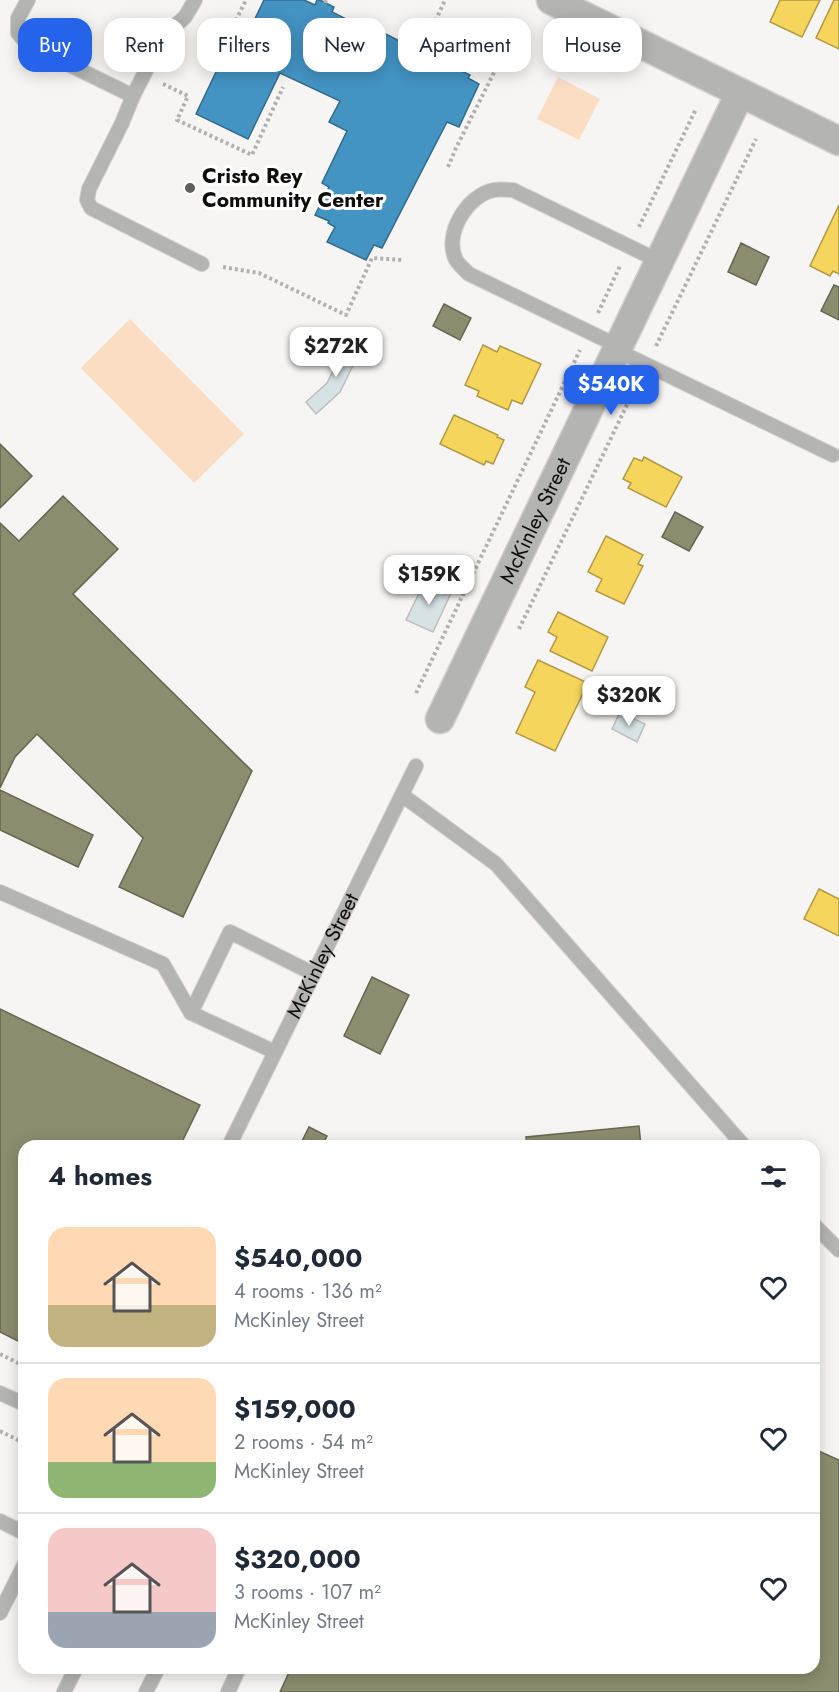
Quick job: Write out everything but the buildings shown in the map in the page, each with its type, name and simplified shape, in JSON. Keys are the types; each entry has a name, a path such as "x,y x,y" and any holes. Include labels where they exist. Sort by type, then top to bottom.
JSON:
{"street":[{"path":"551,0 839,141"},
{"name":"McKinley Street","path":"440,719 740,93"}],"lane":[{"path":"27,0 18,18 18,33 27,44 133,96"},
{"path":"195,0 185,17 163,37 89,189 87,200 91,208 202,264"},
{"path":"659,261 513,190 493,190 475,199 463,213 454,230 452,246 456,261 469,274 589,332 646,365 833,455"},
{"name":"McKinley Street","path":"232,1140 416,766"},
{"path":"402,795 496,864 739,1140"},
{"path":"0,892 163,964 191,1013 275,1052"},
{"path":"191,1013 230,932 314,974"},
{"path":"820,1231 839,1250"},
{"path":"0,1393 18,1401"},
{"path":"0,1521 18,1530"},
{"path":"0,1613 18,1577"},
{"path":"64,1692 73,1674"},
{"path":"146,1692 155,1674"},
{"path":"228,1692 236,1674"}],"path":[{"path":"237,18 246,0"},
{"path":"437,18 445,0"},
{"path":"448,167 494,72"},
{"path":"144,74 188,96 177,120 252,155 283,87"},
{"path":"416,693 696,109"},
{"path":"515,637 756,139"},
{"path":"202,264 259,273 346,315 372,258 404,260"},
{"path":"0,1354 18,1363"},
{"path":"0,1431 18,1440"}],"shaded area":[{"path":"558,77 600,99 579,140 537,119"},
{"path":"130,319 244,434 194,483 81,368"}],"place":[{"name":"Cristo Rey Community Center","path":"190,188"}]}
